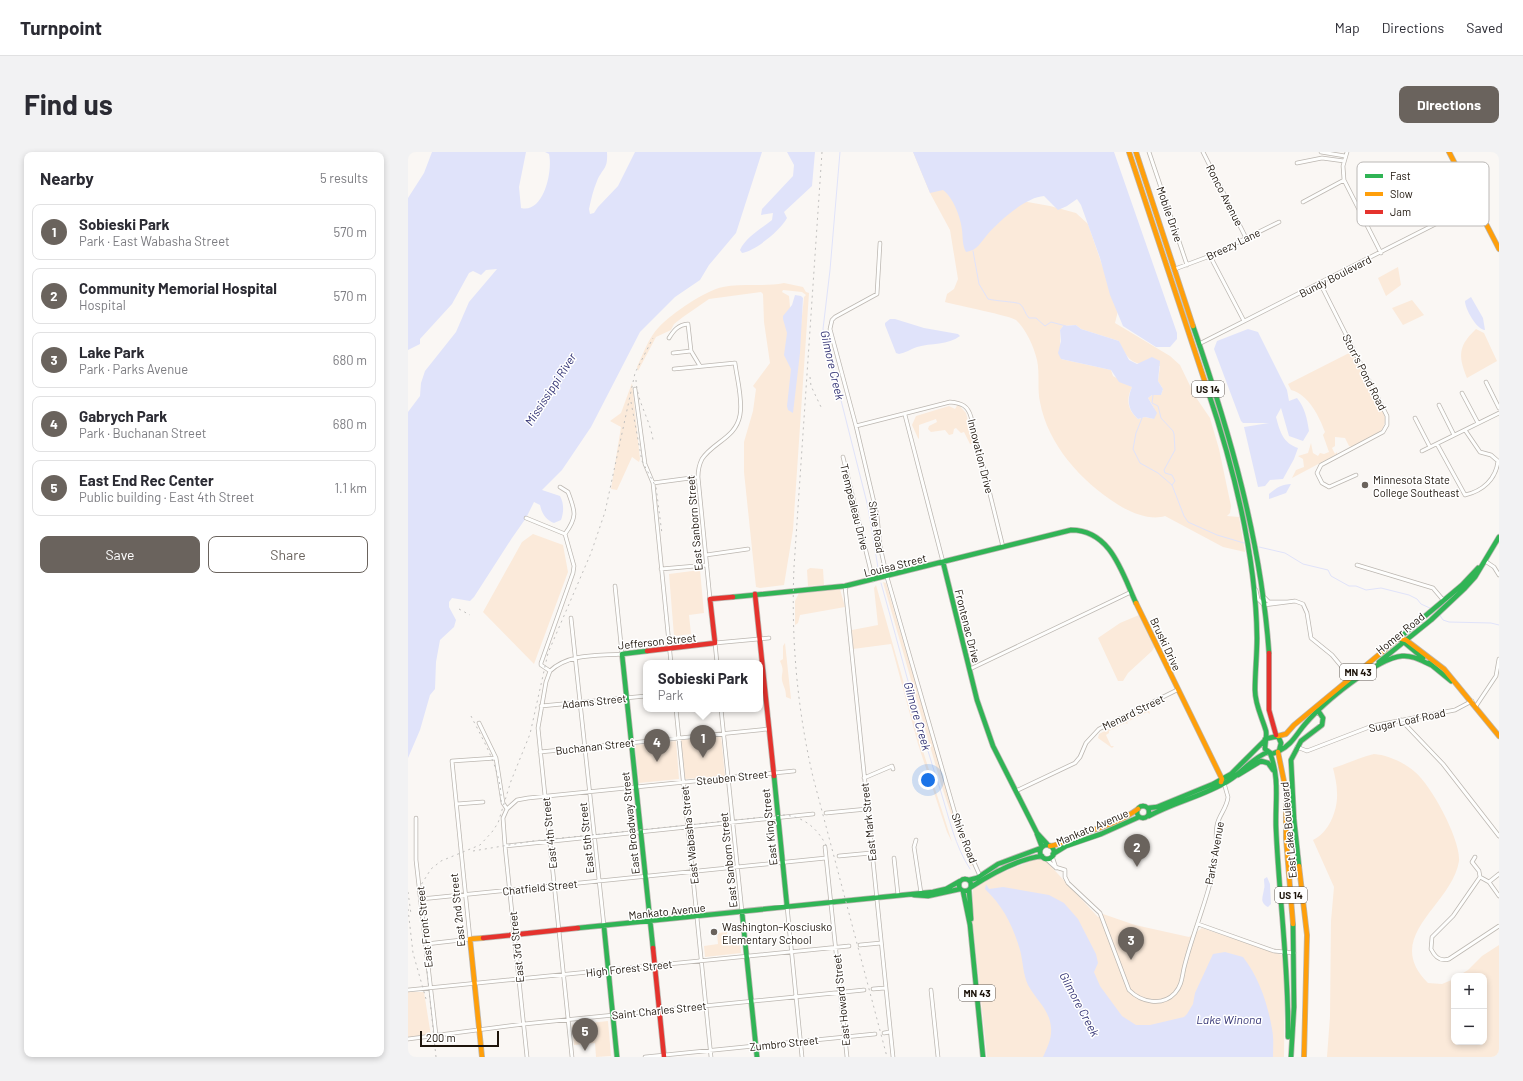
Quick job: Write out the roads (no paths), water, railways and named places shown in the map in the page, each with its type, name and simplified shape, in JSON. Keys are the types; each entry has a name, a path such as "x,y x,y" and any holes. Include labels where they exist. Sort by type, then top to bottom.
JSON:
{"main road":[{"name":"US 14","path":"1130,152 1225,444 1246,538 1252,577 1257,638 1255,691 1258,712 1266,730 1264,747 1269,753 1276,771 1276,828 1287,953 1289,1009 1287,1057"},
{"name":"US 14","path":"1136,152 1236,458 1258,558 1270,667 1269,715 1272,727 1281,743 1278,751 1286,792 1286,838 1294,953 1291,1057"},
{"path":"1449,152 1454,162"},
{"path":"1487,226 1499,249"},
{"name":"Louisa Street","path":"710,599 845,586 887,577 1071,530 1082,530"},
{"name":"Bruski Drive","path":"1082,530 1091,532 1105,542 1112,552 1177,690 1223,781"},
{"name":"Homer Road","path":"1319,712 1399,638 1475,578 1498,543 1499,537"},
{"name":"Homer Road","path":"1277,736 1286,734 1317,706 1371,668 1431,620 1444,601 1485,561"},
{"name":"Frontenac Drive","path":"943,562 977,700 993,746 1037,833 1042,848"},
{"name":"East King Street","path":"755,594 760,660"},
{"name":"East Sanborn Street","path":"710,599 715,644"},
{"name":"MN 43","path":"1399,638 1464,691"},
{"name":"MN 43","path":"1404,642 1444,669 1464,691 1499,736"},
{"name":"Jefferson Street","path":"622,654 715,644"},
{"name":"East Broadway Street","path":"622,654 664,1056"},
{"name":"MN 43","path":"1371,668 1393,657 1403,656 1414,657 1431,665"},
{"name":"East King Street","path":"763,692 787,906"},
{"path":"1297,747 1322,725 1323,718 1319,712"},
{"name":"MN 43","path":"1278,751 1291,743 1301,726 1319,712"},
{"path":"1265,740 1277,736"},
{"name":"Mankato Avenue","path":"911,894 928,896 970,889 999,871 1035,856 1044,857 1053,855 1067,846 1105,833 1130,819 1139,817 1144,819 1163,808 1201,794 1223,781 1247,760 1257,746 1265,740"},
{"name":"East Lake Boulevard","path":"1297,747 1292,756 1291,764 1294,819 1307,935 1304,1057"},
{"path":"1269,753 1278,751"},
{"name":"Mankato Avenue","path":"470,939 604,927 940,890 964,879 969,880 980,876 998,864 1049,845 1058,845 1075,837 1114,824 1143,806 1148,808 1157,807 1238,775 1258,756 1269,753"},
{"path":"1238,775 1256,763 1264,761 1271,767 1277,787"},
{"path":"1148,808 1149,816"},
{"name":"Mankato Avenue","path":"1138,809 1137,813 1139,817"},
{"name":"Frontenac Drive","path":"1037,833 1049,845"},
{"name":"Mankato Avenue","path":"1049,845 1053,849 1053,855"},
{"name":"Mankato Avenue","path":"1042,848 1040,852 1044,857"},
{"name":"MN 43","path":"969,880 971,913 970,925"},
{"name":"MN 43","path":"960,881 959,885 962,890 970,925 983,1057"},
{"name":"East Sanborn Street","path":"742,912 757,1057"},
{"name":"East 5th Street","path":"604,927 617,1057"},
{"name":"East 2nd Street","path":"470,939 482,1057"}],"street":[{"name":"Mobile Drive","path":"1148,152 1186,265"},
{"name":"Ronco Avenue","path":"1202,152 1246,238"},
{"path":"1321,152 1345,156"},
{"path":"1347,152 1344,161 1344,180 1357,206"},
{"path":"1297,164 1322,158 1344,161"},
{"path":"1303,202 1344,180"},
{"name":"Breezy Lane","path":"1186,265 1210,256 1279,222"},
{"path":"1367,226 1381,253"},
{"name":"Bundy Boulevard","path":"1194,346 1433,226"},
{"name":"Shive Road","path":"880,243 877,294 835,316 830,324 830,328 856,426 877,515 880,546 887,577 960,831 980,876"},
{"path":"1210,256 1244,322"},
{"path":"1175,269 1186,265"},
{"name":"Storr's Pond Road","path":"1320,283 1387,416 1387,425 1383,432 1321,465 1317,472 1322,483 1329,487 1356,475"},
{"path":"669,338 675,330 682,325 688,324 691,351 700,366"},
{"path":"673,353 691,351"},
{"name":"East Sanborn Street","path":"674,369 735,363 740,411 735,428 730,436 702,459 698,478 710,599"},
{"path":"1486,382 1499,408"},
{"path":"635,389 644,464 653,483 671,660"},
{"path":"1462,393 1478,423"},
{"name":"Innovation Drive","path":"856,426 950,402 962,404 966,407 971,417 1003,547"},
{"path":"1439,405 1454,435"},
{"path":"1422,451 1499,413"},
{"name":"Frontenac Drive","path":"905,414 943,562"},
{"path":"1415,418 1430,447"},
{"path":"1437,444 1465,495 1472,494 1487,485 1497,473 1498,461 1491,455 1480,452 1465,430"},
{"name":"Trempealeau Drive","path":"843,457 873,580"},
{"path":"653,483 698,478"},
{"path":"560,487 568,492 575,515 574,522 565,534"},
{"path":"526,518 565,534"},
{"path":"550,671 541,665 541,663 574,566 565,534"},
{"path":"706,555 748,549"},
{"path":"1485,561 1494,567 1499,575"},
{"path":"662,569 707,565"},
{"path":"1357,565 1433,588 1444,601"},
{"path":"1252,577 1258,599 1264,605 1298,601 1303,604 1307,613 1311,638 1332,655 1353,680"},
{"name":"East Broadway Street","path":"615,586 622,654"},
{"name":"East Mark Street","path":"845,586 871,853 893,1057"},
{"path":"970,669 1131,592"},
{"path":"1263,595 1269,602 1288,602"},
{"name":"East 5th Street","path":"571,618 604,927"},
{"name":"Jefferson Street","path":"715,644 769,638"},
{"name":"East Sanborn Street","path":"715,644 717,660"},
{"name":"Jefferson Street","path":"550,671 557,664 576,658 622,654"},
{"path":"1476,706 1496,676 1499,659"},
{"name":"East 4th Street","path":"550,671 546,682 538,728 572,1057"},
{"name":"Menard Street","path":"1016,791 1075,763 1080,757 1086,743 1099,729 1177,690"},
{"name":"Adams Street","path":"541,706 643,696"},
{"name":"Sugar Loaf Road","path":"1297,747 1307,751 1372,726 1455,710 1472,701"},
{"name":"East Wabasha Street","path":"676,712 711,1057"},
{"name":"East Sanborn Street","path":"721,712 742,912"},
{"path":"1401,720 1443,764 1499,836"},
{"name":"East 3rd Street","path":"479,723 496,758 503,803 507,809 503,818 505,846 527,1057"},
{"name":"Buchanan Street","path":"540,752 768,729"},
{"name":"East 2nd Street","path":"470,939 452,761 496,758"},
{"path":"864,778 892,766 893,769"},
{"name":"Steuben Street","path":"507,809 517,800 545,796 794,771"},
{"name":"Parks Avenue","path":"1044,857 1056,868 1065,870 1065,877 1068,883 1100,913 1129,990 1134,996 1157,1002 1168,999 1176,992 1182,980 1184,968 1198,924 1214,860 1216,825 1228,797 1223,781"},
{"path":"457,804 483,802"},
{"path":"826,813 867,809"},
{"path":"505,846 813,814"},
{"name":"East Front Street","path":"416,818 416,860 436,1035"},
{"path":"916,840 914,847 921,892"},
{"name":"East Howard Street","path":"825,847 846,1057"},
{"path":"839,856 871,853"},
{"name":"Parks Avenue","path":"1053,855 1056,868"},
{"path":"1475,857 1472,862 1479,871 1480,877 1453,916 1432,937 1431,949 1438,959 1449,959 1499,926"},
{"name":"Chatfield Street","path":"421,899 826,858"},
{"path":"894,858 898,895"},
{"path":"1489,882 1499,874"},
{"path":"1480,877 1489,882 1499,896"},
{"name":"East King Street","path":"787,906 802,1057"},
{"path":"1198,924 1274,950 1294,953"},
{"name":"Mankato Avenue","path":"426,944 470,939"},
{"path":"860,944 881,943"},
{"name":"High Forest Street","path":"408,990 474,985 849,946"},
{"path":"873,989 886,988"},
{"name":"Saint Charles Street","path":"408,1039 524,1024 659,1011 751,1000 864,990"},
{"path":"931,990 938,1057"},
{"path":"884,1033 890,1032"},
{"name":"Zumbro Street","path":"645,1057 875,1034"}],"water":[{"name":"Mississippi River","path":"432,152 526,152 519,187 521,208 529,208 536,204 541,198 548,180 550,161 549,154 545,152 607,152 606,165 599,176 592,195 589,209 590,214 594,213 618,186 635,152 762,152 736,233 709,265 700,280 675,297 640,332 591,427 562,470 542,490 560,496 563,508 561,520 554,523 549,520 543,514 540,505 534,502 526,518 474,597 470,601 452,598 449,602 449,607 456,620 454,627 440,640 436,662 435,689 430,695 420,730 408,758 408,412 420,396 421,383 425,371 456,332 469,302 497,269 486,270 481,275 473,271 469,273 452,304 420,339 420,344 408,350 408,198 424,173"},
{"path":"787,152 815,152 812,186 784,212 787,218 774,234 754,248 742,253 740,250 746,241 772,220 773,213 761,215 762,209 793,176 794,165"},
{"path":"913,152 1114,152 1177,333 1177,339 1170,347 1156,347 1123,326 1110,295 1100,258 1081,205 1077,199 1058,210 1044,196 1037,197 1013,211 992,229 976,248 966,252 963,244 960,220 956,208 947,193 943,190 930,193"},
{"path":"795,295 803,298 800,353 793,413 788,410 787,406 791,369 784,355 787,333 783,316 792,305"},
{"path":"1471,297 1483,318 1485,330 1478,327 1467,309 1465,301"},
{"path":"890,319 895,319 924,328 958,334 960,336 950,341 917,347 899,354 896,353 885,325 885,323"},
{"path":"1076,325 1081,329 1119,341 1129,360 1137,364 1152,357 1160,361 1158,381 1163,389 1161,395 1152,395 1148,398 1157,413 1154,419 1145,417 1138,419 1134,415 1129,404 1129,396 1132,387 1119,382 1111,370 1061,359 1058,353 1061,341 1060,330 1063,326"},
{"path":"1248,329 1258,332 1287,390 1289,401 1297,398 1300,402 1305,413 1309,431 1303,441 1289,436 1281,408 1276,417 1281,432 1289,443 1298,448 1283,479 1270,480 1265,486 1258,487 1244,427 1269,423 1243,423 1241,421 1214,349 1217,341"},
{"path":"1291,484 1286,493 1269,499 1269,494 1274,490"},
{"path":"1267,877 1270,884 1271,904 1268,907 1263,903 1262,899 1264,879"},
{"name":"Lake Winona","path":"986,884 989,889 1003,887 1049,895 1064,903 1078,919 1096,954 1098,963 1094,972 1100,986 1122,1016 1136,1025 1150,1025 1184,1017 1193,1004 1195,993 1213,954 1225,952 1243,957 1254,973 1265,1001 1273,1032 1273,1057 1043,1057 1051,1035 1050,1022 1045,1010 1026,981 1020,950 1011,925 997,902 985,889"}],"waterway":[{"name":"Gilmore Creek","path":"840,152 830,270 823,329 868,507 879,574"},
{"path":"973,251 979,284 988,299 1020,304 1029,318 1036,318 1045,326 1051,322 1066,326"},
{"path":"1153,395 1152,403 1158,406 1161,418 1174,434 1175,450 1164,470 1165,473 1172,475 1175,481 1172,485"},
{"path":"1142,418 1136,433 1133,449 1140,463 1158,473 1172,485 1184,516 1188,522 1217,535 1244,543"},
{"path":"1259,547 1285,553 1303,564 1328,570 1331,576 1349,586 1356,586 1366,590 1381,588 1409,595 1417,599 1421,604 1432,609"},
{"name":"Gilmore Creek","path":"881,583 917,714 950,822 960,851 970,869"},
{"path":"1439,614 1443,620 1449,622 1491,623 1499,625"}],"railway":[{"path":"822,152 794,567 794,646 799,699 807,751 887,1057"},
{"path":"436,1057 420,904 421,885 431,869 441,861 480,845 498,823 511,781 530,734 548,653 591,553 605,512 635,373 653,338"},
{"path":"810,377 811,386 821,407"},
{"path":"636,380 639,396 653,440"},
{"path":"631,402 642,461 656,487 662,534"},
{"path":"459,609 470,615"},
{"path":"471,716 496,770 501,793 501,805"},
{"path":"473,851 533,841 784,815 798,818 810,825 815,829 827,847"},
{"path":"408,892 411,914"},
{"path":"408,909 413,953 426,999"}],"place":[{"name":"Minnesota State College Southeast","path":"1365,485"},
{"name":"Sobieski Park","path":"703,758"},
{"name":"Gabrych Park","path":"657,762"},
{"name":"Community Memorial Hospital","path":"1137,867"},
{"name":"Washington–Kosciusko Elementary School","path":"714,932"},
{"name":"Lake Park","path":"1131,960"},
{"name":"East End Rec Center","path":"585,1051"}]}
